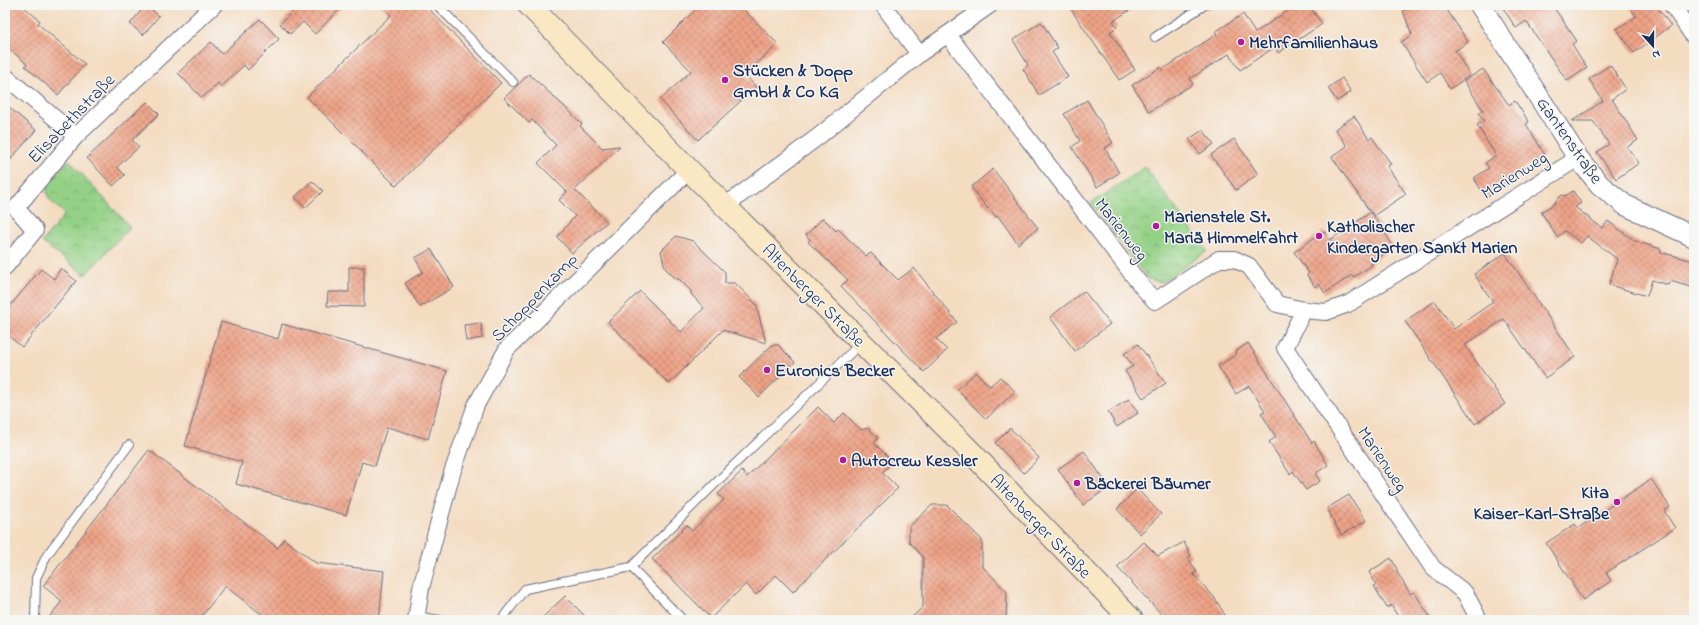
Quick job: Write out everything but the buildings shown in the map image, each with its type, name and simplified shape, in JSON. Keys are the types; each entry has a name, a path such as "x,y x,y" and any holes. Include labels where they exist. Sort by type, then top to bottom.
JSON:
{"main road":[{"name":"Altenberger Straße","path":"529,5 861,343 968,449 1132,620"}],"street":[{"name":"Elisabethstraße","path":"5,267 35,230 16,208 76,136 214,5"},
{"path":"883,5 919,54"},
{"path":"726,206 819,136 919,54 990,5"},
{"name":"Gantenstraße","path":"1480,5 1578,158 1600,185 1625,205 1694,237"},
{"path":"1672,5 1694,37"},
{"name":"Marienweg","path":"948,35 1143,288 1155,301 1219,259 1234,259 1249,266 1277,304 1304,310 1326,312 1348,304 1578,158"},
{"path":"5,76 76,136"},
{"name":"Schoppenkamp","path":"416,618 421,588 452,473 476,405 507,349 690,170"},
{"name":"Marienweg","path":"1304,310 1285,348 1433,568 1465,593 1479,620"}],"lane":[{"path":"437,5 513,82"},
{"path":"1155,37 1205,5"},
{"path":"501,620 525,589 631,567 735,464 861,343"},
{"path":"35,620 36,578 51,547 129,445"},
{"path":"631,567 684,620"},
{"path":"416,618 440,620"}],"green space":[{"path":"69,160 130,227 85,275 42,242 65,214 51,201 47,190 51,179"},
{"path":"1145,167 1207,251 1164,281 1160,282 1148,279 1091,203"}],"place":[{"name":"Mehrfamilienhaus","path":"1241,42"},
{"name":"Stücken & Dopp GmbH & Co KG","path":"725,80"},
{"name":"Marienstele St. Mariä Himmelfahrt","path":"1156,226"},
{"name":"Katholischer Kindergarten Sankt Marien","path":"1319,236"},
{"name":"Euronics Becker","path":"767,370"},
{"name":"Autocrew Kessler","path":"843,460"},
{"name":"Bäckerei Bäumer","path":"1077,483"},
{"name":"Kita Kaiser-Karl-Straße","path":"1617,502"}]}
